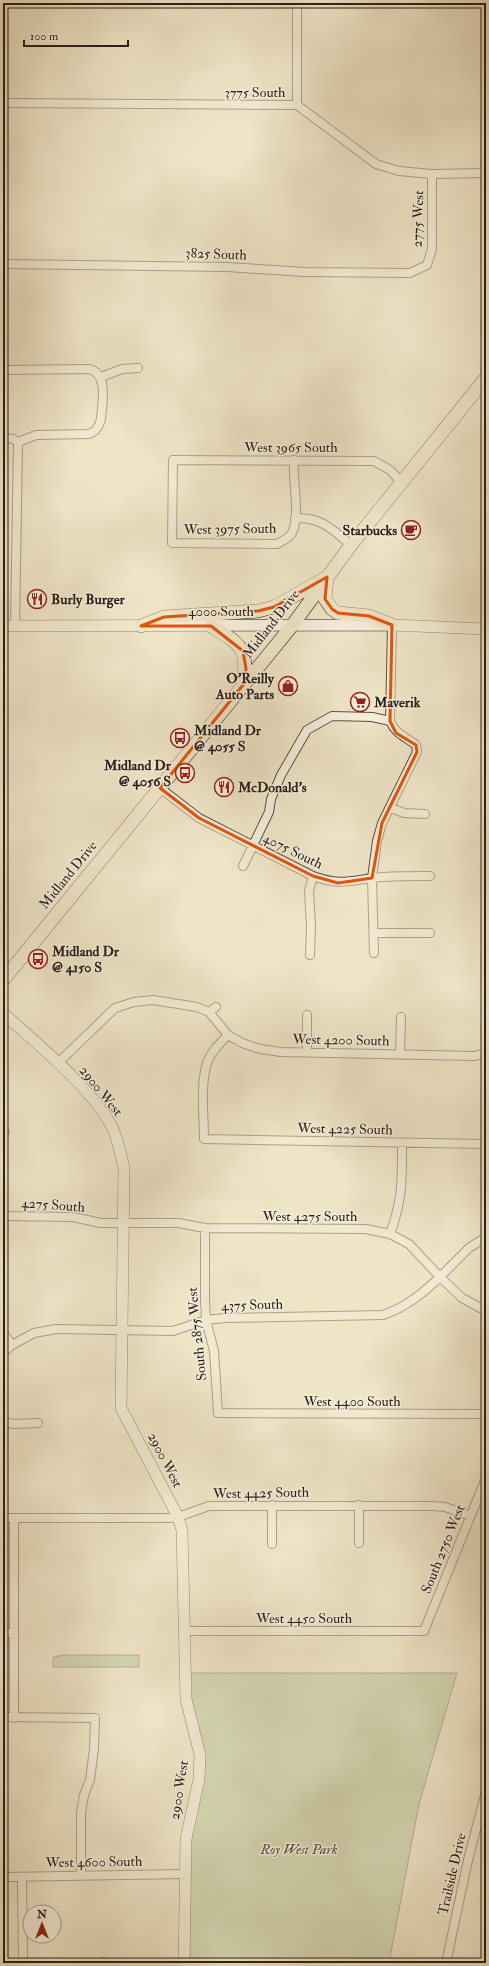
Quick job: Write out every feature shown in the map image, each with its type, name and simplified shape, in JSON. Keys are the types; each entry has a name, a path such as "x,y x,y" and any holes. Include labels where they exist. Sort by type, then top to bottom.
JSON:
{"main road":[{"name":"Midland Drive","path":"3,980 243,686 291,626 351,545 486,378"},
{"path":"327,577 325,598 332,609 338,613 369,616 392,625"},
{"path":"141,626 164,617 258,611 269,608 327,577"},
{"path":"211,626 231,639 243,651 246,669 243,686"}],"street":[{"path":"296,3 297,105"},
{"name":"3775 South","path":"3,103 297,105 376,164 399,171 432,174 486,173"},
{"name":"2775 West","path":"427,265 432,249 432,174"},
{"name":"3825 South","path":"3,264 227,267 304,272 403,273 410,273 427,265"},
{"path":"3,370 89,370 98,375 122,369 138,368"},
{"path":"18,442 36,435 88,434 95,432 100,425 101,419 98,375"},
{"path":"3,438 13,439 18,442"},
{"path":"15,626 18,442"},
{"name":"West 3965 South","path":"172,543 173,460 374,461 390,470 401,482"},
{"path":"294,460 295,518"},
{"name":"West 3975 South","path":"172,543 277,544 288,538 292,533 295,518 315,519 351,545"},
{"path":"374,953 372,878 382,823 391,808 417,752 416,745 396,733 390,721 392,706 392,625"},
{"name":"4000 South","path":"3,626 392,625 486,629"},
{"path":"243,866 254,846 269,812 271,799 281,775 307,730 332,716 372,717 390,721"},
{"name":"4075 South","path":"160,788 199,818 313,876 338,883 372,878 430,876"},
{"path":"391,808 404,813 425,814"},
{"path":"310,956 310,891 313,876"},
{"path":"374,933 430,933"},
{"path":"58,1063 115,1008 134,1002 152,1000 188,1005 209,1012 216,1006"},
{"name":"West 4200 South","path":"209,1012 228,1035 242,1043 260,1049 400,1055 475,1056 486,1053"},
{"name":"2900 West","path":"3,1013 58,1063 93,1100 112,1127 120,1149 124,1168 122,1223 121,1408 178,1517 182,1530 186,1700 200,1755 200,1779 186,1839 184,1963"},
{"path":"307,1015 307,1052"},
{"path":"400,1055 401,1017"},
{"name":"West 4225 South","path":"228,1035 215,1049 208,1062 204,1078 204,1139 486,1144"},
{"path":"390,1234 398,1211 402,1190 402,1143"},
{"name":"4275 South","path":"3,1216 73,1217 101,1223"},
{"name":"West 4275 South","path":"101,1223 178,1223 205,1228 366,1229 390,1234 410,1244 440,1277"},
{"name":"South 2875 West","path":"205,1228 206,1320 214,1351 218,1413"},
{"path":"486,1237 469,1248 440,1277 462,1298 486,1311"},
{"name":"4375 South","path":"3,1353 12,1345 34,1333 56,1329 173,1331 206,1320 383,1315 401,1309 420,1296 440,1277"},
{"path":"3,1332 12,1345"},
{"name":"West 4400 South","path":"218,1413 486,1414"},
{"path":"3,1422 14,1424 38,1423"},
{"name":"South 2750 West","path":"424,1631 486,1478"},
{"path":"359,1505 359,1543"},
{"name":"West 4425 South","path":"3,1518 178,1517 209,1506 359,1505 445,1507 471,1516"},
{"path":"272,1506 272,1544"},
{"path":"14,1518 14,1718"},
{"name":"West 4450 South","path":"184,1631 424,1631"},
{"path":"3,1633 14,1633"},
{"path":"3,1717 95,1718 94,1749 90,1780 84,1795 81,1813 81,1875"},
{"name":"Trailside Drive","path":"446,1963 468,1860 486,1791"},
{"name":"West 4600 South","path":"3,1877 185,1874"},
{"path":"22,1877 23,1963"}],"highlighted area":[{"path":"327,577 325,599 332,609 338,613 369,616 392,625 390,721 396,733 416,745 417,752 382,823 372,878 338,883 313,876 199,818 160,788 243,685 246,669 243,651 211,626 141,626 164,617 258,611 274,607"}],"green space":[{"path":"64,1655 139,1655 139,1667 53,1667 53,1657"},
{"name":"Roy West Park","path":"189,1673 457,1673 419,1804 389,1963 190,1963 188,1841 203,1774 189,1691"}],"place":[{"name":"Starbucks","path":"411,530"},
{"name":"Burly Burger","path":"37,599"},
{"name":"O'Reilly Auto Parts","path":"288,686"},
{"name":"Maverik","path":"360,702"},
{"name":"Midland Dr @ 4055 S","path":"180,738"},
{"name":"Midland Dr @ 4056 S","path":"185,773"},
{"name":"McDonald's","path":"224,787"},
{"name":"Midland Dr @ 4150 S","path":"38,959"}]}
